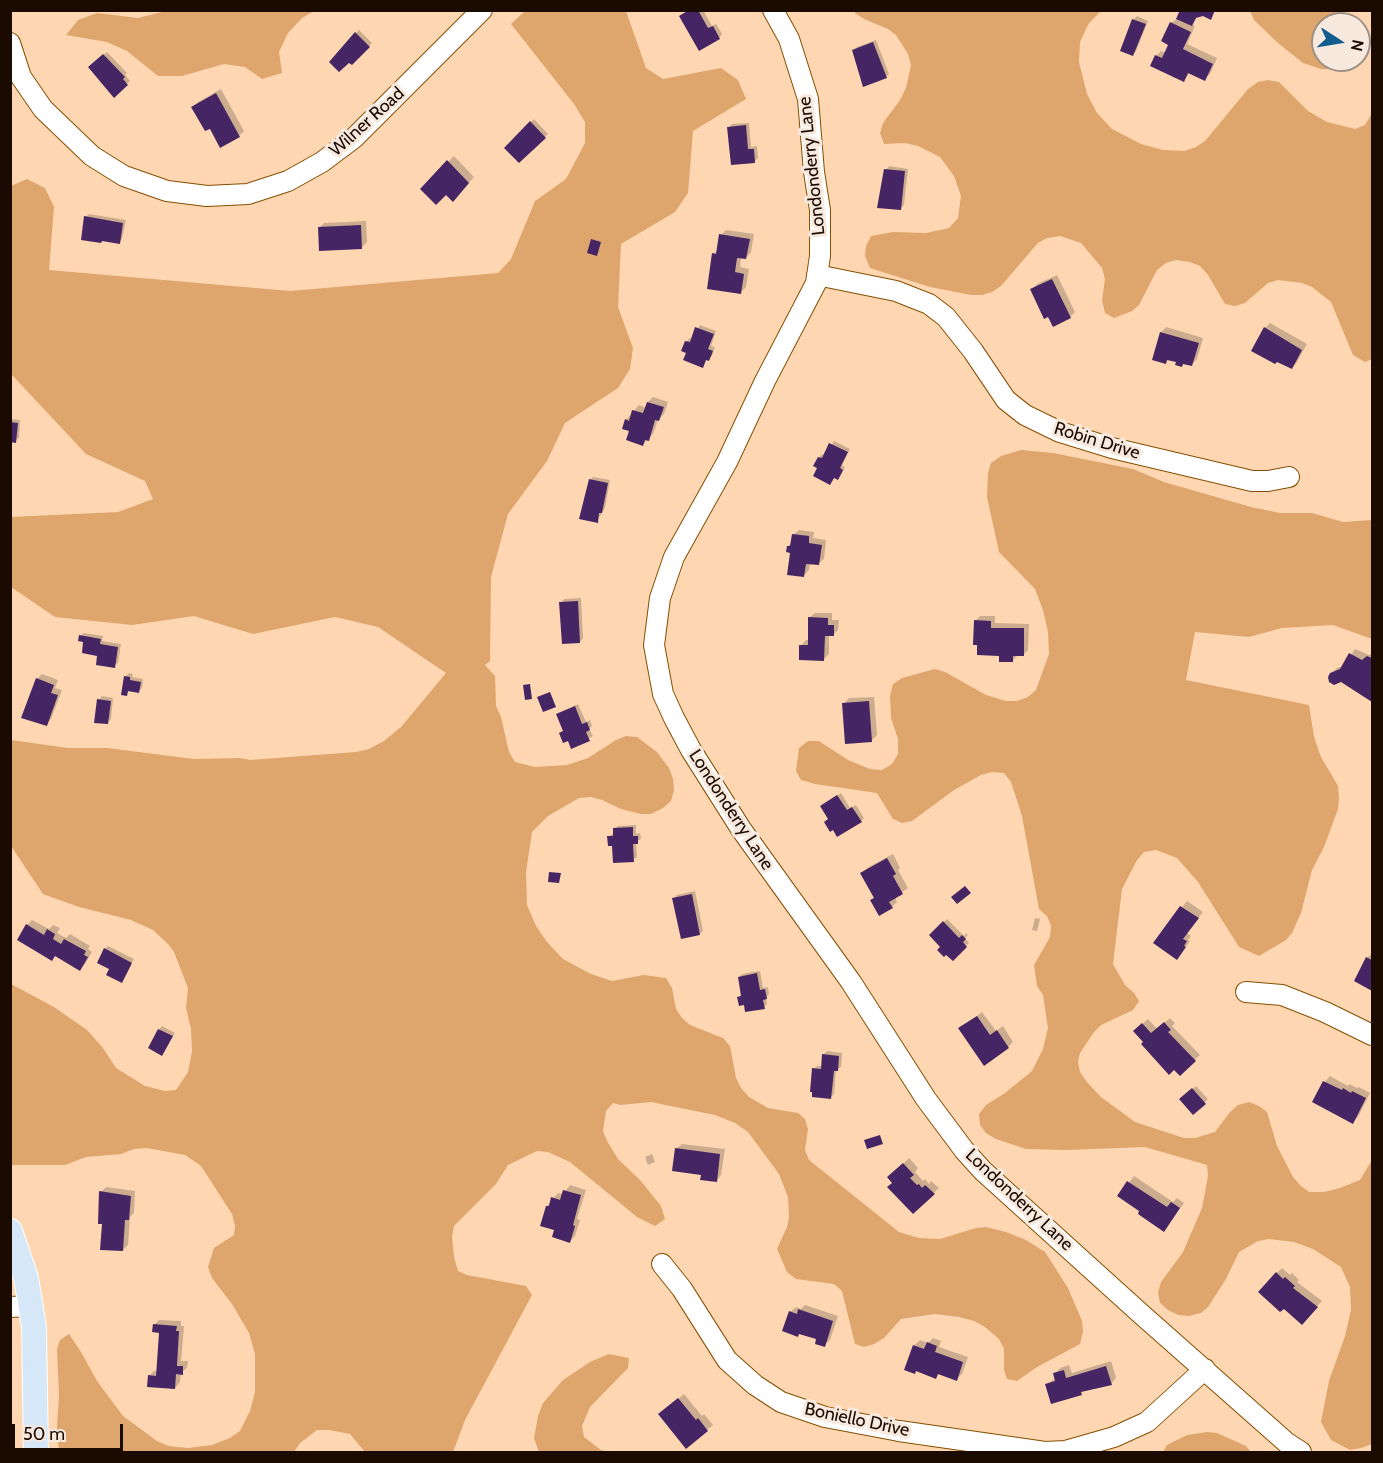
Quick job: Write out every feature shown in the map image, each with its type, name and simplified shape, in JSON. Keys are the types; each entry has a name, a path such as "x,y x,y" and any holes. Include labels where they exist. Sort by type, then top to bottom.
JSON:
{"main road":[{"path":"10,1231 26,1278 21,1307 35,1350 36,1452"}],"street":[{"name":"Wilner Road","path":"10,43 21,77 43,109 92,156 124,176 167,191 207,196 248,194 288,181 322,162 354,138 482,10"},
{"name":"Londonderry Lane","path":"773,10 789,39 808,99 814,172 820,210 820,256 816,283 765,381 727,462 674,557 660,597 654,645 663,694 692,750 741,829 851,982 926,1099 964,1149 983,1171 1140,1313 1287,1443 1301,1452"},
{"name":"Robin Drive","path":"817,275 896,291 929,304 946,317 967,342 1006,400 1025,415 1060,432 1112,448 1252,481 1289,477"},
{"path":"1246,992 1282,995 1325,1012 1372,1035"},
{"name":"Boniello Drive","path":"662,1264 682,1289 727,1360 755,1385 781,1401 825,1417 899,1431 1045,1452 1065,1451 1114,1437 1147,1422 1205,1369"}],"shaded area":[{"path":"166,11 314,11 302,18 288,33 279,52 282,73 262,79 245,67 224,64 182,76 158,76 127,51 107,42 66,35 78,20 97,13 138,18"},
{"path":"525,11 626,11 646,68 663,79 721,68 738,80 746,99 693,131 688,193 675,212 621,244 618,307 633,348 630,369 618,388 565,423 547,461 508,514 491,577 490,661 485,665 495,676 496,706 501,717 509,752 515,762 535,767 567,765 588,758 626,736 637,737 657,752 669,768 674,790 671,801 651,814 621,809 591,797 579,798 548,816 532,832 526,872 527,905 536,926 547,942 563,959 591,974 612,981 644,975 666,978 672,988 676,1009 682,1018 690,1025 723,1038 730,1046 736,1078 749,1097 768,1108 798,1113 805,1119 808,1129 805,1150 809,1160 899,1232 919,1238 940,1239 986,1227 1026,1240 1045,1252 1068,1288 1082,1321 1083,1332 1080,1344 1037,1367 1017,1381 1007,1379 1004,1370 1004,1349 999,1339 985,1327 959,1317 935,1314 901,1319 884,1338 874,1344 864,1347 855,1344 842,1291 834,1284 796,1279 787,1272 777,1249 789,1218 788,1197 779,1174 748,1132 735,1123 715,1115 651,1102 620,1105 613,1103 606,1111 603,1131 607,1141 618,1159 640,1180 661,1206 665,1219 655,1226 637,1217 570,1162 548,1152 537,1151 508,1165 496,1184 454,1226 452,1237 454,1257 458,1271 467,1275 526,1286 532,1295 465,1420 453,1452 365,1452 350,1434 317,1430 300,1443 294,1452 59,1452 57,1349 60,1340 69,1334 97,1381 123,1416 157,1441 168,1446 188,1448 212,1445 240,1431 250,1411 255,1392 255,1354 249,1333 232,1304 212,1278 208,1267 214,1248 234,1235 235,1226 232,1214 201,1166 185,1155 147,1148 134,1149 121,1154 86,1157 65,1165 11,1165 11,984 54,1007 87,1030 116,1068 145,1086 165,1091 176,1090 188,1072 192,1051 191,1029 186,1008 188,988 174,952 168,944 153,930 131,920 79,907 43,894 11,846 11,740 68,748 107,748 194,759 240,758 250,760 356,752 369,749 384,741 401,727 446,673 378,627 335,617 253,634 194,616 132,625 55,617 11,587 11,517 118,512 153,499 145,481 86,454 11,374 11,186 27,179 45,188 54,207 49,270 290,291 498,273 511,259 535,201 566,179 585,143 585,122 574,104 511,24"},
{"path":"855,11 1101,11 1089,23 1080,42 1079,62 1087,94 1097,113 1112,129 1141,144 1163,150 1184,151 1205,141 1248,89 1258,82 1268,80 1279,82 1308,111 1327,122 1355,129 1365,125 1372,113 1372,359 1365,362 1353,355 1331,302 1312,287 1302,283 1278,280 1268,283 1245,303 1235,306 1225,304 1208,275 1200,266 1190,262 1176,260 1166,263 1157,270 1139,305 1132,311 1114,318 1105,313 1102,300 1105,279 1102,268 1081,243 1060,236 1047,238 1038,243 1001,286 982,295 930,287 870,268 865,256 866,246 871,236 893,232 926,233 949,228 958,218 961,196 954,176 940,157 918,146 905,143 884,144 880,133 883,123 906,88 911,65 908,54 896,35 864,19"},
{"path":"1250,11 1341,12 1311,12 1311,66 1303,63 1278,43 1254,20"},
{"path":"1021,450 1053,453 1133,469 1164,482 1280,513 1312,513 1343,522 1372,520 1372,639 1333,625 1282,628 1249,637 1195,632 1186,680 1309,705 1314,737 1321,757 1338,786 1338,809 1324,847 1312,870 1301,913 1292,933 1286,940 1259,956 1239,947 1198,882 1177,858 1156,850 1144,852 1137,860 1122,889 1113,964 1125,985 1139,1001 1133,1010 1101,1025 1094,1032 1080,1053 1078,1062 1080,1072 1101,1097 1135,1122 1184,1138 1195,1138 1215,1132 1238,1105 1249,1102 1259,1106 1267,1112 1277,1146 1293,1177 1309,1192 1324,1192 1360,1180 1372,1160 1372,1444 1361,1448 1350,1450 1331,1440 1321,1422 1329,1381 1345,1336 1351,1310 1350,1287 1341,1267 1313,1249 1294,1242 1269,1239 1258,1241 1239,1252 1226,1279 1208,1307 1201,1313 1189,1316 1178,1315 1160,1303 1158,1293 1161,1282 1183,1252 1202,1208 1208,1176 1207,1165 1145,1147 1026,1149 996,1139 986,1133 980,1125 979,1114 986,1105 1032,1071 1043,1049 1048,1028 1043,995 1037,986 1034,965 1050,937 1051,926 1047,916 1039,909 1022,816 1011,782 1004,773 992,772 981,775 954,790 912,821 902,823 893,819 877,793 815,784 801,780 796,771 799,748 808,741 819,741 848,760 870,769 882,770 892,764 898,754 898,739 891,718 890,696 893,684 902,678 935,669 945,672 986,695 1006,701 1017,701 1028,697 1036,690 1049,654 1048,632 1043,610 1035,589 999,552 987,497 988,473 991,463 1001,456"},
{"path":"609,1354 629,1358 628,1368 590,1407 582,1426 584,1437 601,1450 608,1452 539,1452 534,1438 543,1403 563,1380 590,1362"},
{"path":"1217,1433 1246,1446 1251,1452 1163,1452 1167,1445 1187,1435"}],"building":[{"path":"689,10 698,10 708,28 713,26 720,39 699,51 679,16"},
{"path":"1180,10 1215,10 1211,20 1203,16 1196,18 1192,26 1176,19"},
{"path":"1132,19 1146,24 1133,56 1120,51"},
{"path":"1170,22 1191,32 1183,49 1213,64 1205,81 1188,73 1184,82 1150,66 1155,55 1162,58 1168,45 1161,41"},
{"path":"355,32 370,47 352,65 349,63 339,72 329,62"},
{"path":"873,42 887,78 863,87 852,50"},
{"path":"103,54 125,77 123,79 128,85 114,98 88,67"},
{"path":"216,93 240,137 220,148 210,129 205,131 191,107"},
{"path":"530,121 546,138 519,163 504,148"},
{"path":"746,125 748,149 754,149 755,163 731,165 727,127"},
{"path":"447,160 469,183 453,202 446,195 436,205 420,189"},
{"path":"884,169 905,171 901,210 877,208"},
{"path":"84,216 123,223 120,244 81,240"},
{"path":"361,225 362,249 319,251 318,227"},
{"path":"719,234 750,239 746,259 737,258 735,272 744,274 741,294 707,289 712,253 716,254"},
{"path":"591,239 601,242 597,256 587,253"},
{"path":"1052,279 1071,318 1053,327 1048,317 1044,319 1030,289"},
{"path":"695,327 714,334 708,349 713,351 703,368 683,360 686,353 681,351 685,341 690,342"},
{"path":"1264,327 1302,350 1292,369 1277,362 1275,364 1251,351"},
{"path":"1160,332 1199,343 1192,366 1183,364 1182,367 1175,365 1176,362 1167,360 1166,364 1152,360"},
{"path":"647,402 664,407 659,421 655,420 649,441 645,440 643,446 626,440 629,431 622,429 625,419 629,421 632,410 643,413"},
{"path":"10,422 18,423 16,443 10,442"},
{"path":"829,443 848,452 840,468 843,470 838,480 834,478 830,485 813,476 817,468 813,466 818,457 822,458"},
{"path":"589,479 608,483 598,523 579,519"},
{"path":"792,534 809,536 809,543 822,545 819,565 806,564 804,577 787,575 790,553 786,552 787,546 790,546"},
{"path":"578,601 580,643 562,644 559,602"},
{"path":"808,617 828,618 828,625 834,625 834,636 825,636 824,661 799,660 799,645 808,645"},
{"path":"974,620 991,621 991,628 1024,628 1024,656 1013,656 1013,662 999,662 999,656 977,655 977,645 973,645"},
{"path":"79,635 101,639 100,644 118,647 115,668 96,665 97,656 82,653 83,642 78,641"},
{"path":"1349,653 1362,660 1367,656 1372,658 1372,702 1341,682 1334,685 1329,682 1330,673 1340,669"},
{"path":"124,676 141,682 139,693 128,691 127,696 121,695"},
{"path":"36,678 54,685 51,693 58,695 47,726 21,718"},
{"path":"530,684 532,699 525,700 523,685"},
{"path":"550,692 556,707 543,712 537,697"},
{"path":"97,699 111,701 108,724 94,723"},
{"path":"869,701 872,742 845,744 842,703"},
{"path":"575,706 582,724 587,722 590,730 586,732 590,741 571,749 568,741 563,743 559,733 563,731 556,714"},
{"path":"837,795 847,810 852,807 862,822 837,837 833,830 830,832 824,822 828,819 820,806"},
{"path":"633,827 633,836 638,836 638,844 633,844 634,862 613,863 612,846 608,846 607,836 613,836 613,828"},
{"path":"887,858 896,874 893,876 903,894 889,902 893,908 879,916 870,900 874,898 860,873"},
{"path":"549,872 561,873 559,883 548,882"},
{"path":"965,886 971,893 957,904 951,897"},
{"path":"692,894 700,935 681,939 672,898"},
{"path":"1180,906 1199,918 1183,939 1187,941 1184,946 1186,947 1177,960 1153,943"},
{"path":"943,921 959,938 962,935 966,939 963,942 967,947 953,961 946,955 944,957 937,950 940,947 929,935"},
{"path":"26,924 44,935 47,929 55,934 53,939 61,944 64,939 86,951 84,955 88,957 80,971 55,956 52,961 17,940"},
{"path":"104,948 132,963 122,983 106,975 109,969 97,963"},
{"path":"1366,957 1372,960 1372,991 1354,981"},
{"path":"757,973 760,990 765,989 767,999 763,1000 765,1009 745,1012 744,1005 739,1006 737,997 741,996 738,977"},
{"path":"977,1016 990,1035 997,1030 1009,1048 984,1066 958,1028"},
{"path":"1164,1022 1171,1030 1168,1032 1196,1061 1180,1076 1174,1070 1169,1075 1141,1044 1143,1042 1133,1031 1142,1023 1151,1033"},
{"path":"158,1029 173,1036 162,1056 148,1048"},
{"path":"822,1054 839,1056 838,1071 834,1071 831,1099 812,1097 812,1092 810,1092 812,1068 821,1069"},
{"path":"1323,1081 1366,1098 1353,1124 1312,1102"},
{"path":"1192,1088 1206,1104 1193,1115 1179,1099"},
{"path":"880,1135 883,1144 867,1149 864,1140"},
{"path":"675,1148 720,1154 717,1182 700,1180 701,1175 672,1171"},
{"path":"903,1163 914,1175 910,1178 917,1185 919,1184 922,1188 925,1185 935,1194 913,1214 887,1187 892,1183 887,1177"},
{"path":"1127,1181 1167,1207 1171,1202 1180,1208 1164,1232 1117,1196"},
{"path":"563,1190 581,1195 570,1243 552,1237 554,1230 540,1226 551,1197 560,1200"},
{"path":"99,1191 131,1196 129,1220 125,1220 123,1251 100,1250 102,1224 98,1224"},
{"path":"1276,1272 1283,1279 1285,1277 1295,1286 1293,1288 1318,1307 1302,1325 1284,1309 1280,1312 1258,1292"},
{"path":"798,1309 833,1321 825,1347 815,1344 816,1339 799,1334 798,1337 782,1331 789,1311 797,1314"},
{"path":"153,1324 177,1326 176,1331 179,1331 177,1366 183,1366 183,1375 176,1374 175,1389 147,1387 148,1375 156,1376 159,1333 152,1332"},
{"path":"927,1342 937,1346 935,1352 963,1362 957,1381 938,1374 936,1379 916,1371 915,1374 904,1370 913,1345 924,1349"},
{"path":"1106,1366 1112,1385 1081,1392 1082,1395 1051,1404 1045,1384 1055,1381 1053,1373 1064,1370 1066,1378"},
{"path":"678,1398 708,1431 686,1449 658,1414"}]}
